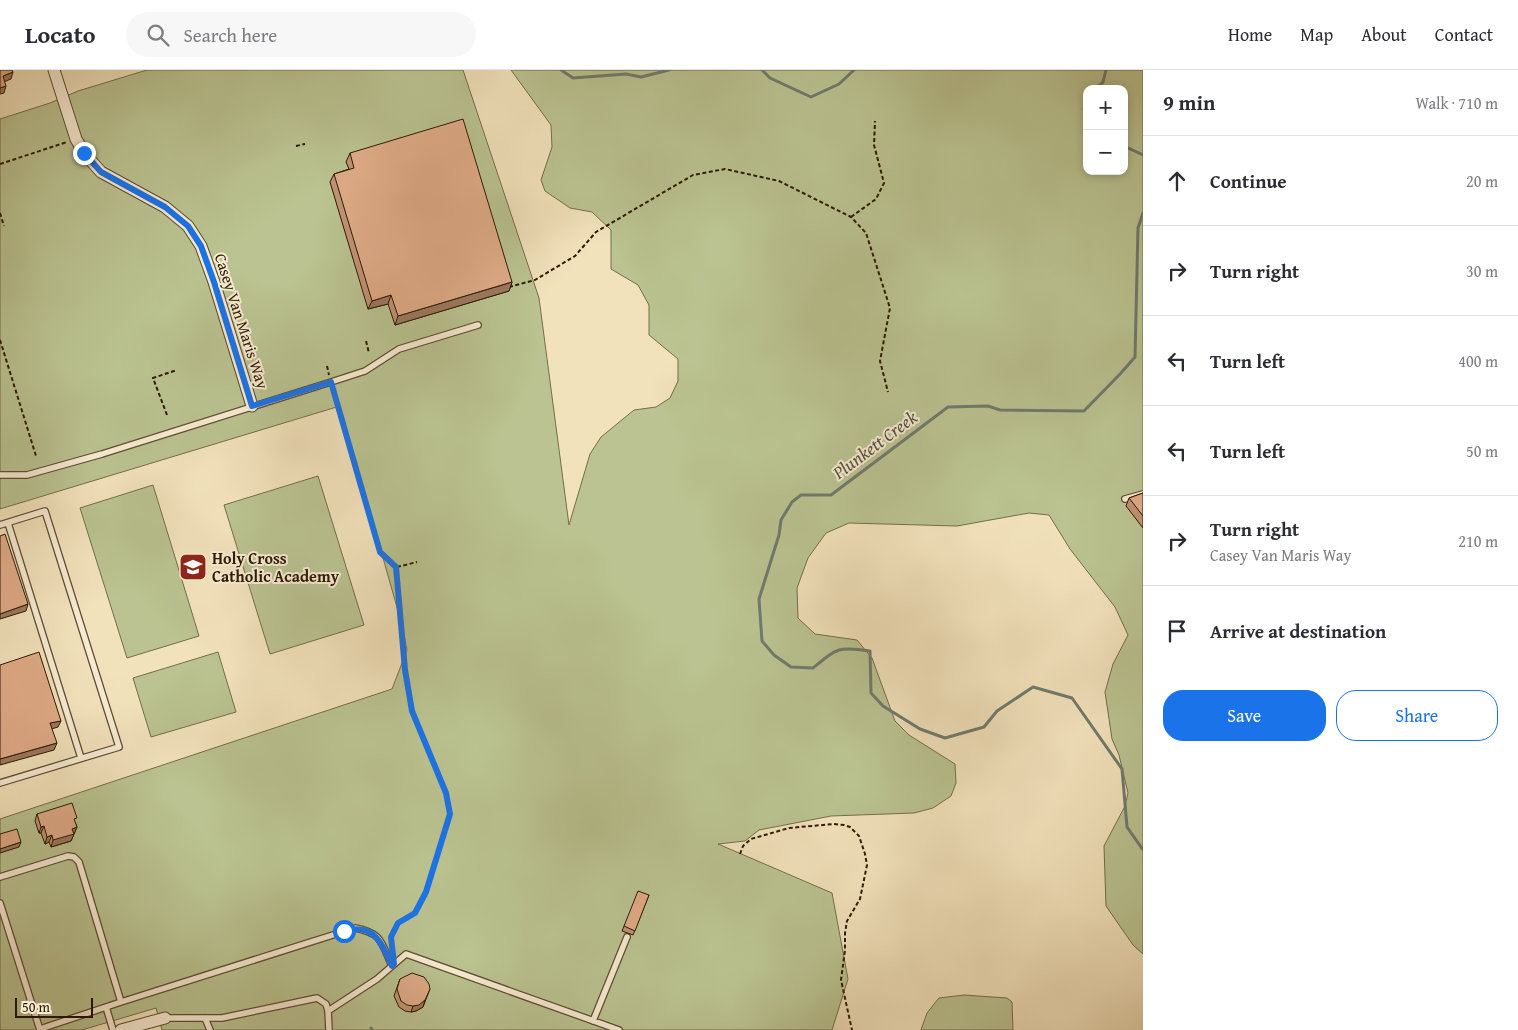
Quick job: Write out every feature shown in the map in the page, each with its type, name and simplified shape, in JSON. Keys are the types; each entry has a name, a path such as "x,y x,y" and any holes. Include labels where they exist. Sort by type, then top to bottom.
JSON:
{"street":[{"name":"Casey Van Maris Way","path":"54,70 76,139 84,153 101,172 165,207 193,232 201,246 214,282 252,406"},
{"path":"121,1030 165,1018"}],"lane":[{"path":"0,475 28,475 102,454 366,371 399,348 478,325"},
{"path":"1125,499 1143,494"},
{"path":"0,525 45,511 119,747 0,783"},
{"path":"8,523 81,758"},
{"path":"0,877 68,856 74,857 79,862 122,1002"},
{"path":"0,903 40,1029 354,928 370,931 379,939 392,966"},
{"path":"593,1021 627,937"},
{"path":"328,1010 377,979 406,954 620,1030"},
{"path":"165,1018 222,1018 317,998 326,1004 329,1030"},
{"path":"106,1007 113,1030"},
{"path":"205,1018 210,1030"}],"path":[{"path":"851,217 876,199 884,183 874,145 875,121"},
{"path":"0,164 76,139"},
{"path":"296,146 305,144"},
{"path":"509,287 535,280 575,256 596,232 693,175 724,169 779,181 851,217 866,233 890,308 880,361 888,392"},
{"path":"0,213 4,226"},
{"path":"0,340 36,456"},
{"path":"366,341 369,353"},
{"path":"327,366 380,552 396,567 405,670 412,711 446,793 450,814 426,892 415,913 398,923 391,937 392,946"},
{"path":"167,415 153,378 177,370"},
{"path":"396,567 417,562"},
{"path":"740,854 742,846 751,839 789,828 834,824 844,825 850,827 859,836 867,865 860,899 847,921 841,980 852,1030"}],"green space":[{"path":"147,70 463,70 539,298 569,525 590,454 601,437 634,410 656,407 670,398 678,381 678,359 649,335 649,305 638,285 611,269 611,230 592,212 570,208 545,191 541,180 552,147 551,125 511,70 1143,70 1143,954 1133,945 1106,906 1104,846 1125,806 1128,793 1119,755 1112,739 1105,692 1113,664 1128,635 1115,607 1070,549 1049,515 1029,513 957,526 849,523 826,533 808,558 797,588 798,618 815,634 857,640 872,658 895,721 909,735 955,764 956,783 951,796 933,808 914,813 831,816 759,830 745,841 718,844 832,893 848,979 832,1030 162,1030 156,1008 82,1030 0,1030 0,819 392,689 407,650 402,625 340,406 0,509 0,119 50,103 78,91"},
{"path":"318,476 364,625 270,654 224,505"},
{"path":"153,485 199,636 127,658 80,508"},
{"path":"218,652 236,712 151,737 133,678"},
{"path":"964,995 1007,998 1012,1002 1013,1030 921,1030 927,1013 939,998"}],"building":[{"path":"0,70 12,70 13,72 3,76 6,86 0,88"},
{"path":"463,119 512,282 398,316 391,295 372,301 334,174 354,168 350,153"},
{"path":"1143,493 1143,516 1129,498"},
{"path":"5,534 28,604 0,614 0,536"},
{"path":"39,652 61,721 50,723 57,743 0,759 0,665"},
{"path":"72,803 77,818 74,819 77,827 72,829 74,834 53,840 52,835 47,837 44,826 41,827 37,814"},
{"path":"17,829 21,842 0,849 0,834"},
{"path":"638,891 649,895 635,931 624,926"},
{"path":"412,973 424,977 430,989 425,1000 419,1005 413,1006 401,1001 397,989 400,979"}],"waterway":[{"name":"Plunkett Creek","path":"561,70 573,78 626,74 641,77 669,70"},
{"name":"Plunkett Creek","path":"762,70 770,78 811,97 839,84 854,70"},
{"name":"Plunkett Creek","path":"1100,85 1103,82 1106,70"},
{"name":"Plunkett Creek","path":"1128,148 1143,155"},
{"name":"Plunkett Creek","path":"1143,213 1138,228 1135,357 1084,411 1000,410 988,406 948,407 831,495 801,495 792,502 781,520 779,535 759,599 762,641 774,655 791,667 813,668 839,650 870,651 871,693 883,706 920,729 945,738 984,727 997,711 1033,687 1072,698 1122,769 1127,827 1143,850"}],"place":[{"name":"Holy Cross Catholic Academy","path":"193,567"}],"route":[{"path":"84,153 101,172 165,207 188,226 201,246 214,282 252,406 331,382 380,552 396,567 405,670 412,711 446,793 450,814 426,892 415,913 398,923 391,937 394,964 392,966 379,939 370,931 354,928 344,931"}]}
